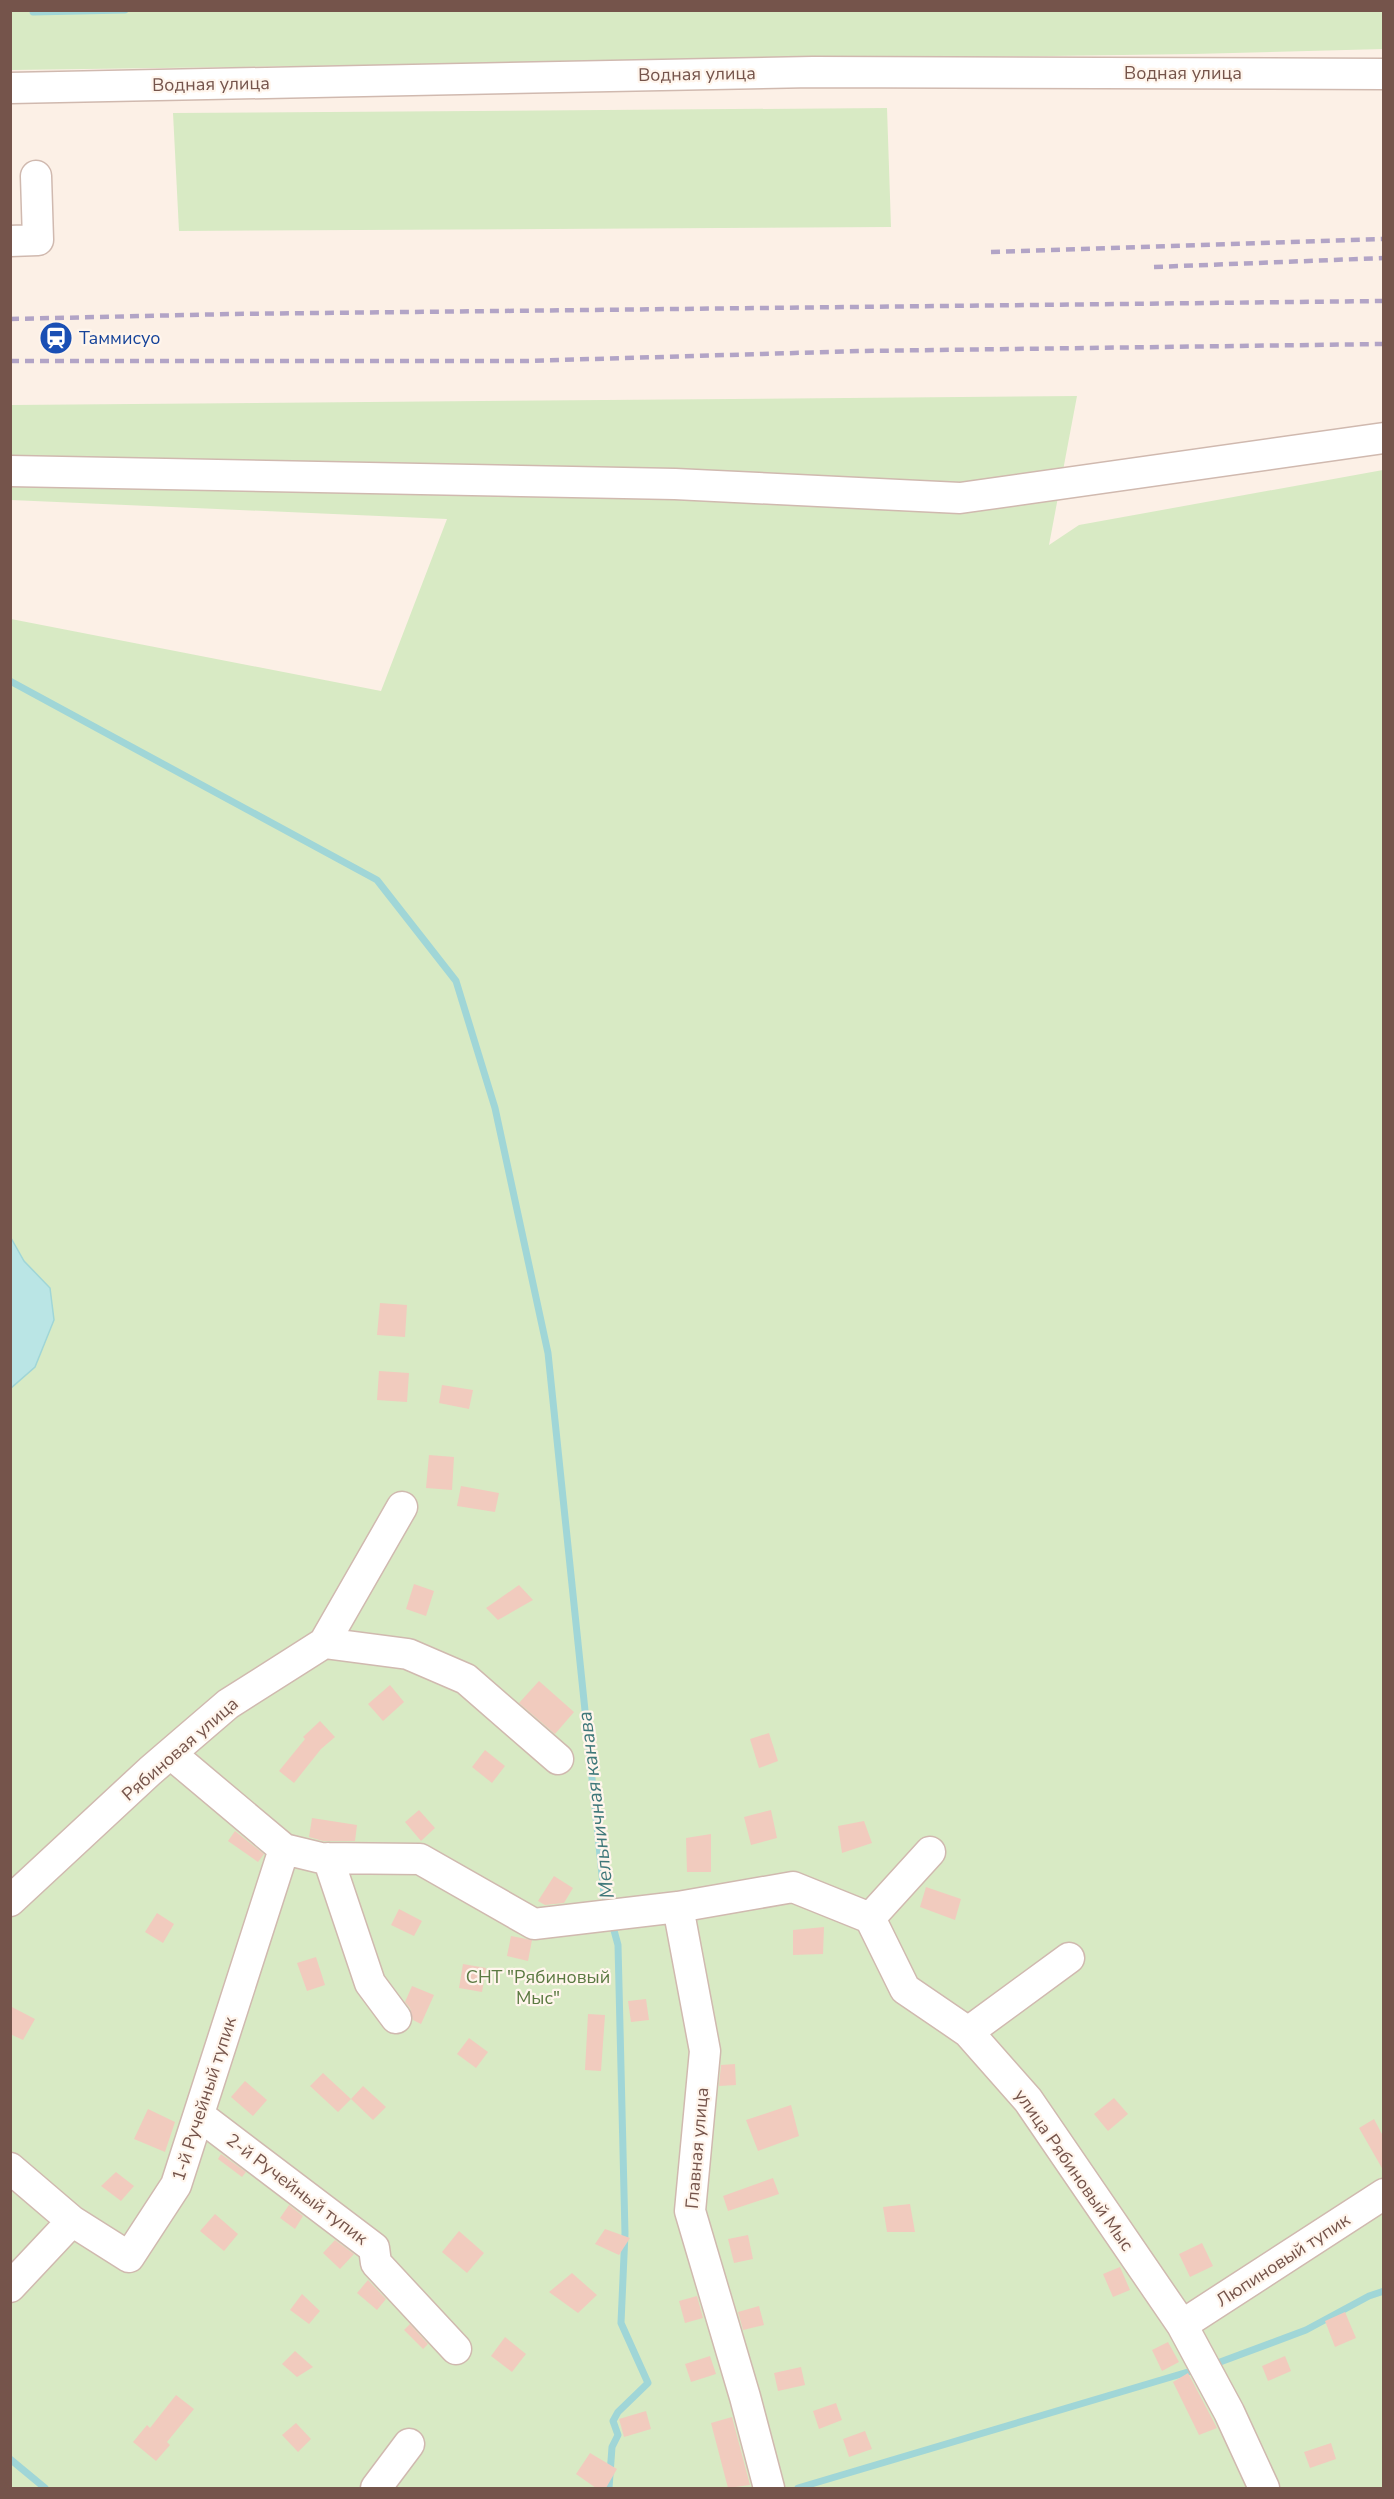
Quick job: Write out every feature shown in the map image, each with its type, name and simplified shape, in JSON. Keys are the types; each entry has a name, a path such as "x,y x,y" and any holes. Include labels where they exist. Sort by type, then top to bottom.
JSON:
{"street":[{"name":"Водная улица","path":"10,88 813,72 1383,74"},
{"path":"10,241 38,240 36,176"},
{"path":"10,471 675,484 960,498 1383,438"},
{"name":"Рябиновая улица","path":"10,1901 228,1704 324,1643 402,1507"},
{"path":"324,1643 408,1654 466,1679 558,1759"},
{"path":"171,1754 284,1849 328,1858 420,1858 534,1924 678,1907 793,1887 870,1918 930,1852"},
{"name":"1-й Ручейный тупик","path":"72,2221 129,2257 176,2185 284,1849"},
{"path":"328,1858 369,1983 396,2018"},
{"name":"Главная улица","path":"678,1907 705,2051 690,2211 745,2397 769,2488"},
{"name":"улица Рябиновый Мыс","path":"870,1918 905,1989 968,2032 1028,2100 1182,2325 1229,2412 1264,2488"},
{"path":"968,2032 1069,1958"},
{"name":"2-й Ручейный тупик","path":"200,2116 374,2248 376,2263 456,2349"},
{"path":"10,2168 72,2221 10,2287"},
{"name":"Люпиновый тупик","path":"1182,2325 1383,2194"},
{"path":"376,2488 409,2444"}],"green space":[{"path":"1383,10 1384,49 1193,54 11,70 10,11"},
{"path":"887,108 891,227 179,231 173,113"},
{"name":"СНТ \"Рябиновый Мыс\"","path":"1077,396 1049,545 1079,525 1383,470 1383,2488 11,2488 11,619 381,691 447,519 11,500 11,405"}],"water":[{"path":"11,1238 24,1261 50,1288 54,1320 35,1367 11,1388"}],"building":[{"path":"380,1303 407,1305 405,1337 377,1335"},
{"path":"379,1371 409,1373 407,1402 377,1400"},
{"path":"442,1385 473,1390 469,1409 439,1403"},
{"path":"429,1455 454,1457 452,1490 426,1488"},
{"path":"461,1486 499,1493 495,1512 457,1506"},
{"path":"414,1584 434,1591 426,1616 406,1609"},
{"path":"519,1585 533,1600 498,1620 486,1608"},
{"path":"539,1681 574,1712 555,1734 519,1703"},
{"path":"390,1685 404,1702 383,1721 368,1704"},
{"path":"320,1721 335,1737 321,1749 294,1783 279,1771 305,1739 303,1737"},
{"path":"769,1733 778,1761 759,1768 750,1739"},
{"path":"485,1750 505,1766 492,1783 472,1767"},
{"path":"419,1810 435,1828 421,1841 405,1822"},
{"path":"771,1810 777,1838 751,1845 744,1817"},
{"path":"312,1818 357,1825 355,1841 323,1841 309,1837"},
{"path":"864,1821 872,1843 842,1853 838,1826"},
{"path":"235,1831 264,1854 258,1862 228,1841"},
{"path":"711,1834 711,1872 687,1872 686,1838"},
{"path":"554,1876 573,1888 564,1903 545,1905 538,1901"},
{"path":"926,1887 961,1899 955,1920 920,1907"},
{"path":"399,1909 422,1921 414,1936 391,1925"},
{"path":"157,1913 174,1924 163,1943 145,1932"},
{"path":"824,1927 823,1954 793,1955 793,1930"},
{"path":"511,1936 532,1940 528,1961 507,1956"},
{"path":"316,1957 325,1985 307,1991 297,1963"},
{"path":"463,1964 486,1968 482,1992 459,1988"},
{"path":"412,1986 434,1995 421,2024 413,2020 410,2008 405,2002"},
{"path":"646,1999 649,2020 631,2022 628,2001"},
{"path":"10,2006 35,2019 23,2040 10,2034"},
{"path":"588,2014 605,2015 601,2071 585,2070"},
{"path":"469,2038 488,2052 476,2068 457,2054"},
{"path":"735,2064 736,2085 719,2086 721,2065"},
{"path":"323,2073 351,2099 338,2112 310,2086"},
{"path":"245,2081 267,2100 253,2116 231,2097"},
{"path":"363,2086 386,2107 373,2120 351,2099"},
{"path":"1114,2098 1128,2114 1108,2131 1094,2114"},
{"path":"791,2105 799,2136 758,2151 746,2120"},
{"path":"148,2109 175,2122 165,2152 134,2139"},
{"path":"1374,2119 1383,2136 1383,2170 1359,2128"},
{"path":"221,2154 246,2172 242,2177 218,2159"},
{"path":"116,2172 134,2186 121,2201 101,2186"},
{"path":"773,2178 779,2194 728,2211 723,2196"},
{"path":"910,2204 915,2232 887,2232 883,2207"},
{"path":"289,2205 303,2216 295,2229 280,2218"},
{"path":"215,2214 238,2234 224,2251 200,2231"},
{"path":"605,2229 630,2238 619,2255 595,2244"},
{"path":"459,2231 484,2253 467,2273 442,2252"},
{"path":"748,2235 753,2259 734,2263 728,2239"},
{"path":"335,2240 354,2254 340,2269 323,2253"},
{"path":"1202,2243 1213,2266 1190,2277 1179,2254"},
{"path":"1120,2267 1130,2290 1113,2297 1103,2274"},
{"path":"572,2273 597,2295 578,2313 549,2292"},
{"path":"368,2280 386,2299 377,2310 357,2293"},
{"path":"302,2294 320,2311 309,2324 290,2310"},
{"path":"697,2296 703,2318 685,2323 679,2301"},
{"path":"759,2306 764,2325 743,2330 738,2312"},
{"path":"1345,2312 1356,2338 1335,2347 1325,2321"},
{"path":"410,2324 428,2344 423,2349 404,2330"},
{"path":"505,2337 526,2354 512,2372 491,2356"},
{"path":"1168,2342 1179,2362 1162,2371 1152,2350"},
{"path":"295,2351 313,2367 297,2377 282,2364"},
{"path":"710,2356 716,2374 691,2382 685,2364"},
{"path":"1285,2356 1291,2371 1268,2381 1262,2366"},
{"path":"801,2367 805,2385 778,2391 774,2373"},
{"path":"1188,2373 1217,2428 1199,2435 1173,2382"},
{"path":"176,2395 194,2409 167,2442 170,2445 156,2461 133,2442 147,2425 150,2428"},
{"path":"836,2403 842,2420 819,2429 813,2411"},
{"path":"646,2411 651,2429 624,2437 619,2419"},
{"path":"732,2417 750,2485 728,2488 711,2423"},
{"path":"296,2423 311,2439 298,2452 282,2435"},
{"path":"865,2431 872,2449 849,2457 843,2439"},
{"path":"1331,2443 1336,2459 1310,2468 1304,2452"},
{"path":"590,2453 617,2469 606,2488 596,2488 576,2474"}],"waterway":[{"path":"33,12 125,10"},
{"path":"10,681 377,880 456,981 495,1108 548,1353 604,1894 609,1909"},
{"name":"Мельничная канава","path":"609,2488 612,2447 618,2435 613,2421 618,2412 648,2383 621,2323 625,2233 618,1945 612,1923"},
{"path":"1212,2365 1306,2330 1369,2296 1384,2291"},
{"path":"798,2488 1198,2369"},
{"path":"10,2459 45,2488"}],"railway":[{"path":"991,252 1384,239"},
{"path":"1154,267 1384,258"},
{"path":"10,319 231,314 1384,301"},
{"path":"10,361 525,361 862,351 1384,344"}],"place":[{"name":"Таммисуо","path":"56,338"}]}
